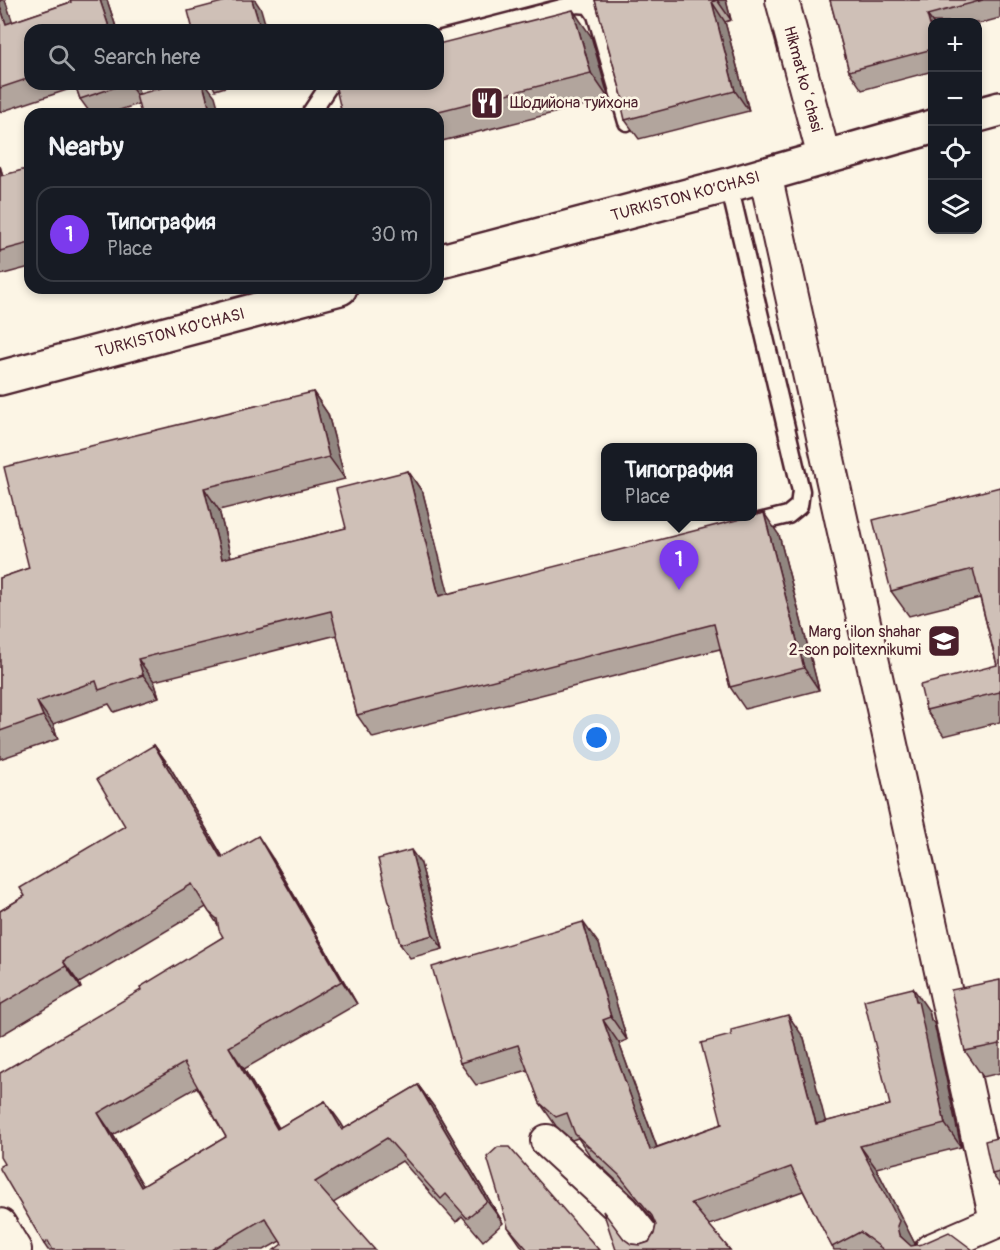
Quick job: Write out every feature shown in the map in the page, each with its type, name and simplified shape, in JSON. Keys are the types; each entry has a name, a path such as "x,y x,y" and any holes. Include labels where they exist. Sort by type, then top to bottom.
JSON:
{"main road":[{"path":"982,114 1000,109"},
{"name":"TURKISTON KO’CHASI","path":"444,260 729,185 928,128"},
{"name":"TURKISTON KO’CHASI","path":"0,378 317,294"}],"street":[{"name":"Hikmat koʻchasi","path":"782,0 824,157"},
{"path":"765,174 998,1220 931,1250"},
{"path":"547,1141 623,1211 654,1250"},
{"path":"0,1225 15,1250"}],"lane":[{"path":"444,38 577,4 589,5 596,15 627,122"},
{"path":"314,108 326,90"},
{"path":"729,185 801,491 799,506 788,515 733,528"}],"building":[{"path":"70,0 100,0 108,24 24,24 24,80 0,88 0,6 6,24 71,2"},
{"path":"230,0 252,0 259,24 191,24 188,11"},
{"path":"595,0 717,0 712,2 735,91 625,120 623,99"},
{"path":"830,0 983,0 927,15 928,50 849,71"},
{"path":"573,10 591,73 444,110 341,108 336,90 444,90 444,42"},
{"path":"77,90 107,90 80,99"},
{"path":"154,90 205,90 209,108 139,108 136,95"},
{"path":"24,170 24,245 0,251 0,176"},
{"path":"313,392 329,457 204,488 222,559 346,528 336,489 408,471 439,596 733,521 757,521 757,515 764,513 804,668 730,687 714,624 357,715 331,611 138,659 143,675 99,690 96,681 37,702 43,716 0,731 0,578 29,568 4,467"},
{"path":"1000,487 1000,692 926,710 920,685 997,665 973,569 891,591 873,520"},
{"path":"154,745 221,858 258,836 342,981 229,1047 277,1129 325,1101 342,1130 418,1085 487,1201 467,1218 446,1194 441,1199 387,1138 315,1182 375,1250 274,1250 282,1244 265,1218 211,1250 53,1250 48,1241 44,1244 0,1169 0,1166 4,1164 0,1157 0,1073 141,990 140,987 223,937 217,919 209,912 192,884 63,961 66,966 0,1005 0,911 25,896 20,888 125,826 97,779","holes":["184,1063 226,1137 141,1187 98,1113"]},
{"path":"411,850 433,935 400,944 378,859"},
{"path":"583,922 611,1017 603,1020 650,1150 722,1124 701,1043 731,1035 731,1030 788,1015 816,1124 890,1105 864,1000 913,988 916,1001 918,1001 945,1124 860,1146 899,1221 897,1226 899,1235 911,1246 922,1244 949,1232 973,1250 884,1250 860,1232 832,1247 791,1167 691,1203 730,1250 616,1250 603,1211 624,1239 631,1244 640,1245 649,1242 654,1234 656,1225 652,1216 619,1175 575,1134 567,1113 556,1117 540,1103 518,1045 460,1063 432,967"},
{"path":"1000,980 1000,1044 965,1051 951,990"},
{"path":"1000,1137 1000,1172 992,1174 985,1141"},
{"path":"498,1147 509,1147 599,1250 526,1250 508,1227 487,1157"}],"place":[{"name":"Шодийона туйхона","path":"487,103"},
{"name":"Типография","path":"679,590"},
{"name":"Margʻilon shahar 2-son politexnikumi","path":"944,641"}]}
